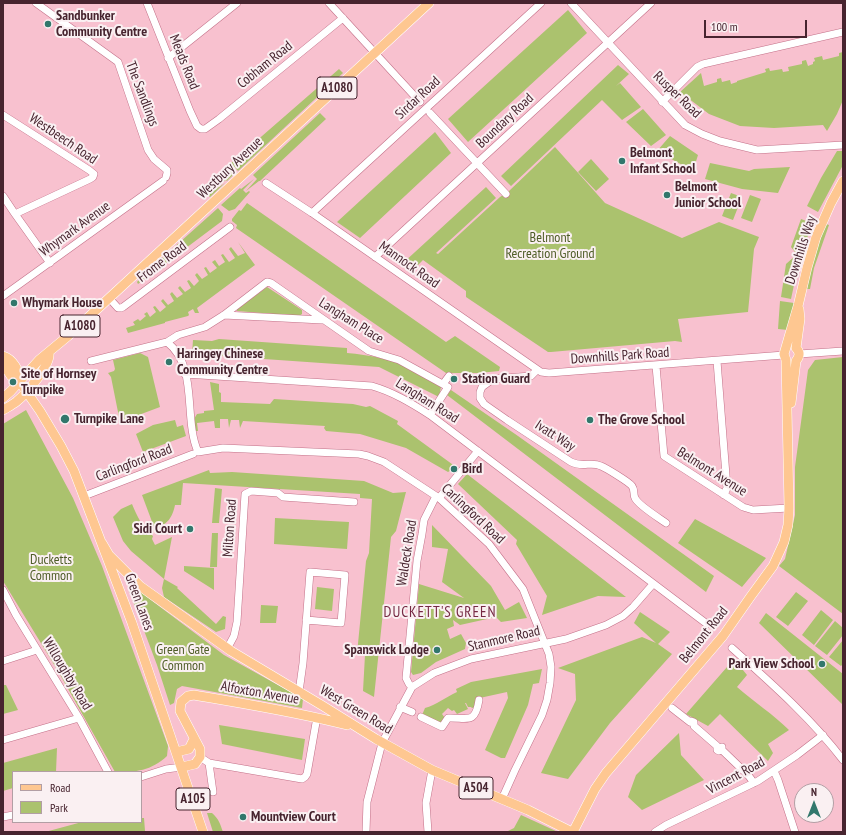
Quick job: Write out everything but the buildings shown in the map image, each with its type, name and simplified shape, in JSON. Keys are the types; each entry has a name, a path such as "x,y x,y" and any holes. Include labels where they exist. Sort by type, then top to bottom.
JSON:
{"main road":[{"name":"Westbury Avenue","path":"20,381 39,360 49,353 429,3"},
{"name":"Downhills Way","path":"785,355 816,238 831,203 843,181"},
{"name":"Downhills Way","path":"797,354 800,319 798,306"},
{"path":"791,347 797,354 792,362 785,355 791,347"},
{"name":"Westbury Avenue","path":"27,392 46,365 49,359 49,353"},
{"name":"Belmont Road","path":"787,430 797,354"},
{"name":"Belmont Road","path":"573,832 595,789 606,773 723,636 772,566 784,542 788,525 789,508 785,355"},
{"name":"A105","path":"3,356 10,360 19,372 20,381 27,392"},
{"name":"A105","path":"3,364 11,376 20,381"},
{"path":"3,398 12,391 20,381"},
{"path":"3,410 27,392"},
{"name":"Green Lanes","path":"27,392 65,452 84,496 119,586 203,832"},
{"name":"West Green Road","path":"102,543 110,555 140,586 227,649 356,727 432,770 528,810 573,832"},
{"path":"119,586 140,586"},
{"name":"Alfoxton Avenue","path":"194,739 180,711 181,702 184,698 194,695 317,717 356,727"},
{"path":"317,717 325,712 323,706"},
{"path":"176,752 188,749 194,739"},
{"name":"A504","path":"194,739 200,749 200,757"},
{"path":"182,767 195,764 200,757"}],"street":[{"name":"The Sandlings","path":"36,3 118,62 148,150 154,159 167,170 164,179"},
{"name":"Meads Road","path":"147,3 190,111 197,126 201,129"},
{"path":"168,58 237,3"},
{"path":"329,3 420,102"},
{"name":"Sirdar Road","path":"312,213 541,3"},
{"name":"Rusper Road","path":"571,3 662,102 685,125 702,134 757,150 843,145"},
{"name":"Boundary Road","path":"376,257 651,3"},
{"name":"Cobham Road","path":"201,129 205,129 219,119 343,18"},
{"path":"662,102 697,67 703,64 843,32"},
{"path":"430,113 506,194"},
{"name":"Westbeech Road","path":"3,115 94,174 90,179 15,214"},
{"name":"Whymark Avenue","path":"3,296 164,179"},
{"name":"Mannock Road","path":"266,183 376,257 537,370"},
{"path":"3,196 50,263"},
{"name":"Frome Road","path":"109,298 118,308 123,307 230,227"},
{"name":"Langham Place","path":"224,315 264,283 271,283 370,352 399,360 443,384"},
{"path":"91,361 166,342 178,335 205,327 224,315 323,320"},
{"path":"166,342 179,354 183,364 195,453"},
{"path":"797,354 843,351"},
{"name":"Downhills Park Road","path":"484,404 480,398 480,395 482,387 487,382 494,379 531,376 537,370 549,373 785,355"},
{"path":"717,361 727,488 724,495"},
{"name":"Belmont Avenue","path":"656,366 664,456 743,507 753,510 789,508"},
{"name":"Langham Road","path":"185,374 372,386 383,389 404,399 430,415 707,624"},
{"path":"430,415 448,387 443,384 449,376"},
{"name":"Ivatt Way","path":"484,404 571,462 579,466 596,464 603,466 632,485 635,498 666,523"},
{"name":"Carlingford Road","path":"84,496 195,453 223,448 359,454 384,462 438,497 490,544 518,583 522,589 549,654 551,667 547,700 542,715 502,799"},
{"name":"Waldeck Road","path":"412,687 406,678 417,561 424,520 438,497 478,451"},
{"name":"Milton Road","path":"227,649 234,636 236,626 245,494 250,491 278,493 283,497 354,502"},
{"path":"299,692 310,572 345,575 341,623 306,620"},
{"name":"Stanmore Road","path":"366,832 367,802 382,742 412,687 434,673 471,659 566,639 606,626 623,616 634,607 653,584"},
{"name":"Willoughby Road","path":"3,590 16,615 79,718 107,771"},
{"path":"732,648 789,700 823,735 843,760"},
{"path":"3,661 37,650"},
{"path":"421,717 442,727 448,718 464,720 471,717 476,711 479,700"},
{"path":"400,707 412,712"},
{"path":"672,708 719,748 748,775 754,783"},
{"path":"200,757 209,763 302,779 305,778 317,717"},
{"path":"3,740 79,718"},
{"name":"Vincent Road","path":"655,832 666,825 754,783 774,771 823,735"},
{"path":"166,769 175,761 176,752"},
{"path":"209,763 213,792"},
{"path":"142,777 166,769 182,767"},
{"path":"428,832 426,803 432,770"},
{"path":"774,771 795,832"}],"green space":[{"path":"568,10 587,33 468,142 448,119"},
{"path":"843,52 843,100 827,131 823,125 774,128 740,126 709,114 680,92 701,73 704,86 717,82 717,79 721,78 722,82 730,80 731,84 766,72 765,69 769,68 770,71 782,69 783,72 789,71 788,67 802,64 802,61 806,60 808,66 813,64 815,61 814,58 822,56 823,60 839,56 839,53"},
{"path":"618,65 629,74 616,86 620,83 641,107 622,120 602,100 511,186 501,176"},
{"path":"339,69 343,73 238,171 231,163"},
{"path":"643,109 666,135 651,146 626,122"},
{"path":"320,113 326,119 260,181 246,191 257,179 253,175"},
{"path":"435,132 451,153 360,238 337,222"},
{"path":"670,136 698,155 693,171 657,151"},
{"name":"Belmont Recreation Ground","path":"555,147 605,203 682,238 719,222 759,237 754,249 748,312 678,319 682,342 675,341 548,352 466,297 466,291 423,260 412,271 403,263 486,187 496,198 436,253 438,254 500,197 509,191"},
{"path":"837,151 843,151 843,165 818,212 807,206"},
{"path":"591,159 609,179 596,191 578,172"},
{"path":"710,163 749,171 754,169 790,167 778,193 742,189 705,179"},
{"path":"229,166 235,173 227,181 226,180 214,189 223,177 221,174 209,182"},
{"path":"220,177 211,189 213,191 225,183 210,197 205,193 204,189 206,184 208,185"},
{"path":"254,179 243,190 246,193 249,191 250,192 235,209 229,211 221,205 240,188 241,189"},
{"path":"731,193 742,197 733,220 722,216"},
{"path":"750,195 761,199 752,222 741,218"},
{"path":"247,203 446,342 455,336 500,367 499,371 479,373 446,373 236,228 237,225 232,221 232,219"},
{"path":"218,208 223,214 222,221 138,284 137,282 142,276"},
{"path":"801,219 812,223 802,254 795,252 791,247"},
{"path":"826,224 829,225 814,268 810,289 807,289 813,258"},
{"path":"238,242 255,265 197,308 199,313 195,313 193,309 188,312 188,316 128,333 126,328 135,325 133,322 138,319 140,321 146,316 144,314 147,312 150,317 156,312 153,307 155,306 160,312 166,307 161,301 163,299 168,305 174,301 170,294 172,292 177,298 183,294 178,288 180,286 185,292 191,288 187,281 189,280 194,286 199,281 195,275 197,273 202,279 208,275 204,268 206,267 210,273 217,268 212,262 215,260 219,266 225,262 221,255 223,254 229,262 235,258 229,249 231,247 238,256 245,253"},
{"path":"795,256 800,257 791,299 781,297 786,264"},
{"path":"267,287 302,310 302,314 299,316 237,311 237,309"},
{"path":"780,301 794,303 788,330 778,329"},
{"path":"219,339 347,348 347,353 380,358 411,369 441,387 439,397 379,367 192,354 193,340 212,341"},
{"path":"140,353 148,357 160,407 120,422 111,377 108,373 114,371 115,369 113,360"},
{"path":"843,357 843,614 779,566 785,559 795,515 795,467 808,370 815,360"},
{"path":"210,382 219,384 221,402 270,404 274,399 353,404 366,407 370,406 398,421 397,424 456,467 448,472 406,448 360,434 326,431 324,428 325,426 243,421 240,428 239,420 231,420 229,428 228,419 220,419 220,428 215,428 214,421 197,423 198,431 196,431 194,419 197,414 204,413 204,411 214,410"},
{"path":"451,390 714,576 706,592 447,395"},
{"name":"Ducketts Common","path":"26,410 73,498 102,566 168,746 167,756 149,768 136,771 114,771 58,671 3,581 3,424"},
{"path":"175,420 177,427 183,425 186,436 143,452 136,434 153,425"},
{"path":"209,470 210,473 232,472 364,481 393,493 406,492 396,531 391,537 374,697 363,691 365,655 357,654 366,561 369,553 372,499 360,498 360,494 183,483 181,505 175,505 171,517 166,523 159,527 154,527 142,495"},
{"path":"467,474 626,597 598,596 542,615 547,596 516,544 517,540 458,484"},
{"path":"215,488 222,489 219,523 212,523"},
{"path":"132,504 143,525 153,536 152,539 155,545 172,537 164,579 131,551 123,541 113,517 121,509"},
{"path":"275,518 349,522 347,549 274,544"},
{"path":"695,519 766,558 742,587 678,543"},
{"path":"432,525 491,586 505,610 519,602 527,618 501,622 496,617 460,625 453,620 454,626 447,629 450,639 461,634 466,643 465,649 436,662 421,673 413,675 411,672 419,584 464,598 442,582 448,549 432,547"},
{"path":"212,533 218,533 217,567 210,567"},
{"path":"184,566 214,568 214,590 184,571"},
{"path":"164,579 178,587 177,588 216,624 223,616 226,617 225,629 216,632 164,597 162,588"},
{"path":"317,587 334,589 332,611 315,609"},
{"name":"Green Gate Common","path":"128,588 135,588 224,655 303,699 302,708 182,686 177,689 174,703 170,705 157,665"},
{"path":"796,592 808,601 788,626 776,617"},
{"path":"261,605 278,606 276,623 260,623"},
{"path":"821,610 833,620 814,645 802,635"},
{"path":"640,612 670,632 658,644 672,654 610,723 568,779 541,773 576,700 575,674 558,668 642,637 656,643 634,623"},
{"path":"766,613 843,674 843,705 759,623"},
{"path":"835,621 843,628 843,635 827,655 815,646"},
{"path":"843,640 843,664 841,666 829,657"},
{"path":"734,659 747,675 737,687 789,730 768,744 773,753 768,761 720,714 708,726 686,714"},
{"path":"542,669 539,683 533,684 528,705 505,758 501,758 485,750 508,698 507,692 475,699 476,707 468,707 465,703 468,709 457,714 454,710 452,711 448,708 442,714 445,718 441,724 422,715 425,708 457,692 456,689 471,682"},
{"path":"3,685 6,685 18,710 3,714"},
{"path":"219,725 305,739 302,760 222,744"},
{"path":"679,733 681,755 704,780 642,810 628,797 636,775"},
{"path":"57,748 56,771 12,771 12,788 3,791 3,763"},
{"path":"207,813 212,813 216,817 223,832 213,832"},
{"path":"521,815 558,832 506,832 514,828"},
{"path":"142,818 144,818 145,831 140,832 45,832 78,823 142,823"}],"place":[{"name":"Sandbunker Community Centre","path":"48,24"},
{"name":"Belmont Infant School","path":"622,161"},
{"name":"Belmont Junior School","path":"667,195"},
{"name":"Whymark House","path":"14,303"},
{"name":"Haringey Chinese Community Centre","path":"169,362"},
{"name":"Station Guard","path":"454,379"},
{"name":"Site of Hornsey Turnpike","path":"13,382"},
{"name":"Turnpike Lane","path":"65,419"},
{"name":"The Grove School","path":"590,420"},
{"name":"Bird","path":"454,469"},
{"name":"Sidi Court","path":"190,529"},
{"name":"Spanswick Lodge","path":"437,650"},
{"name":"Park View School","path":"822,664"},
{"name":"Mountview Court","path":"243,817"}],"district":[{"name":"DUCKETT'S GREEN","path":"440,613"}]}
